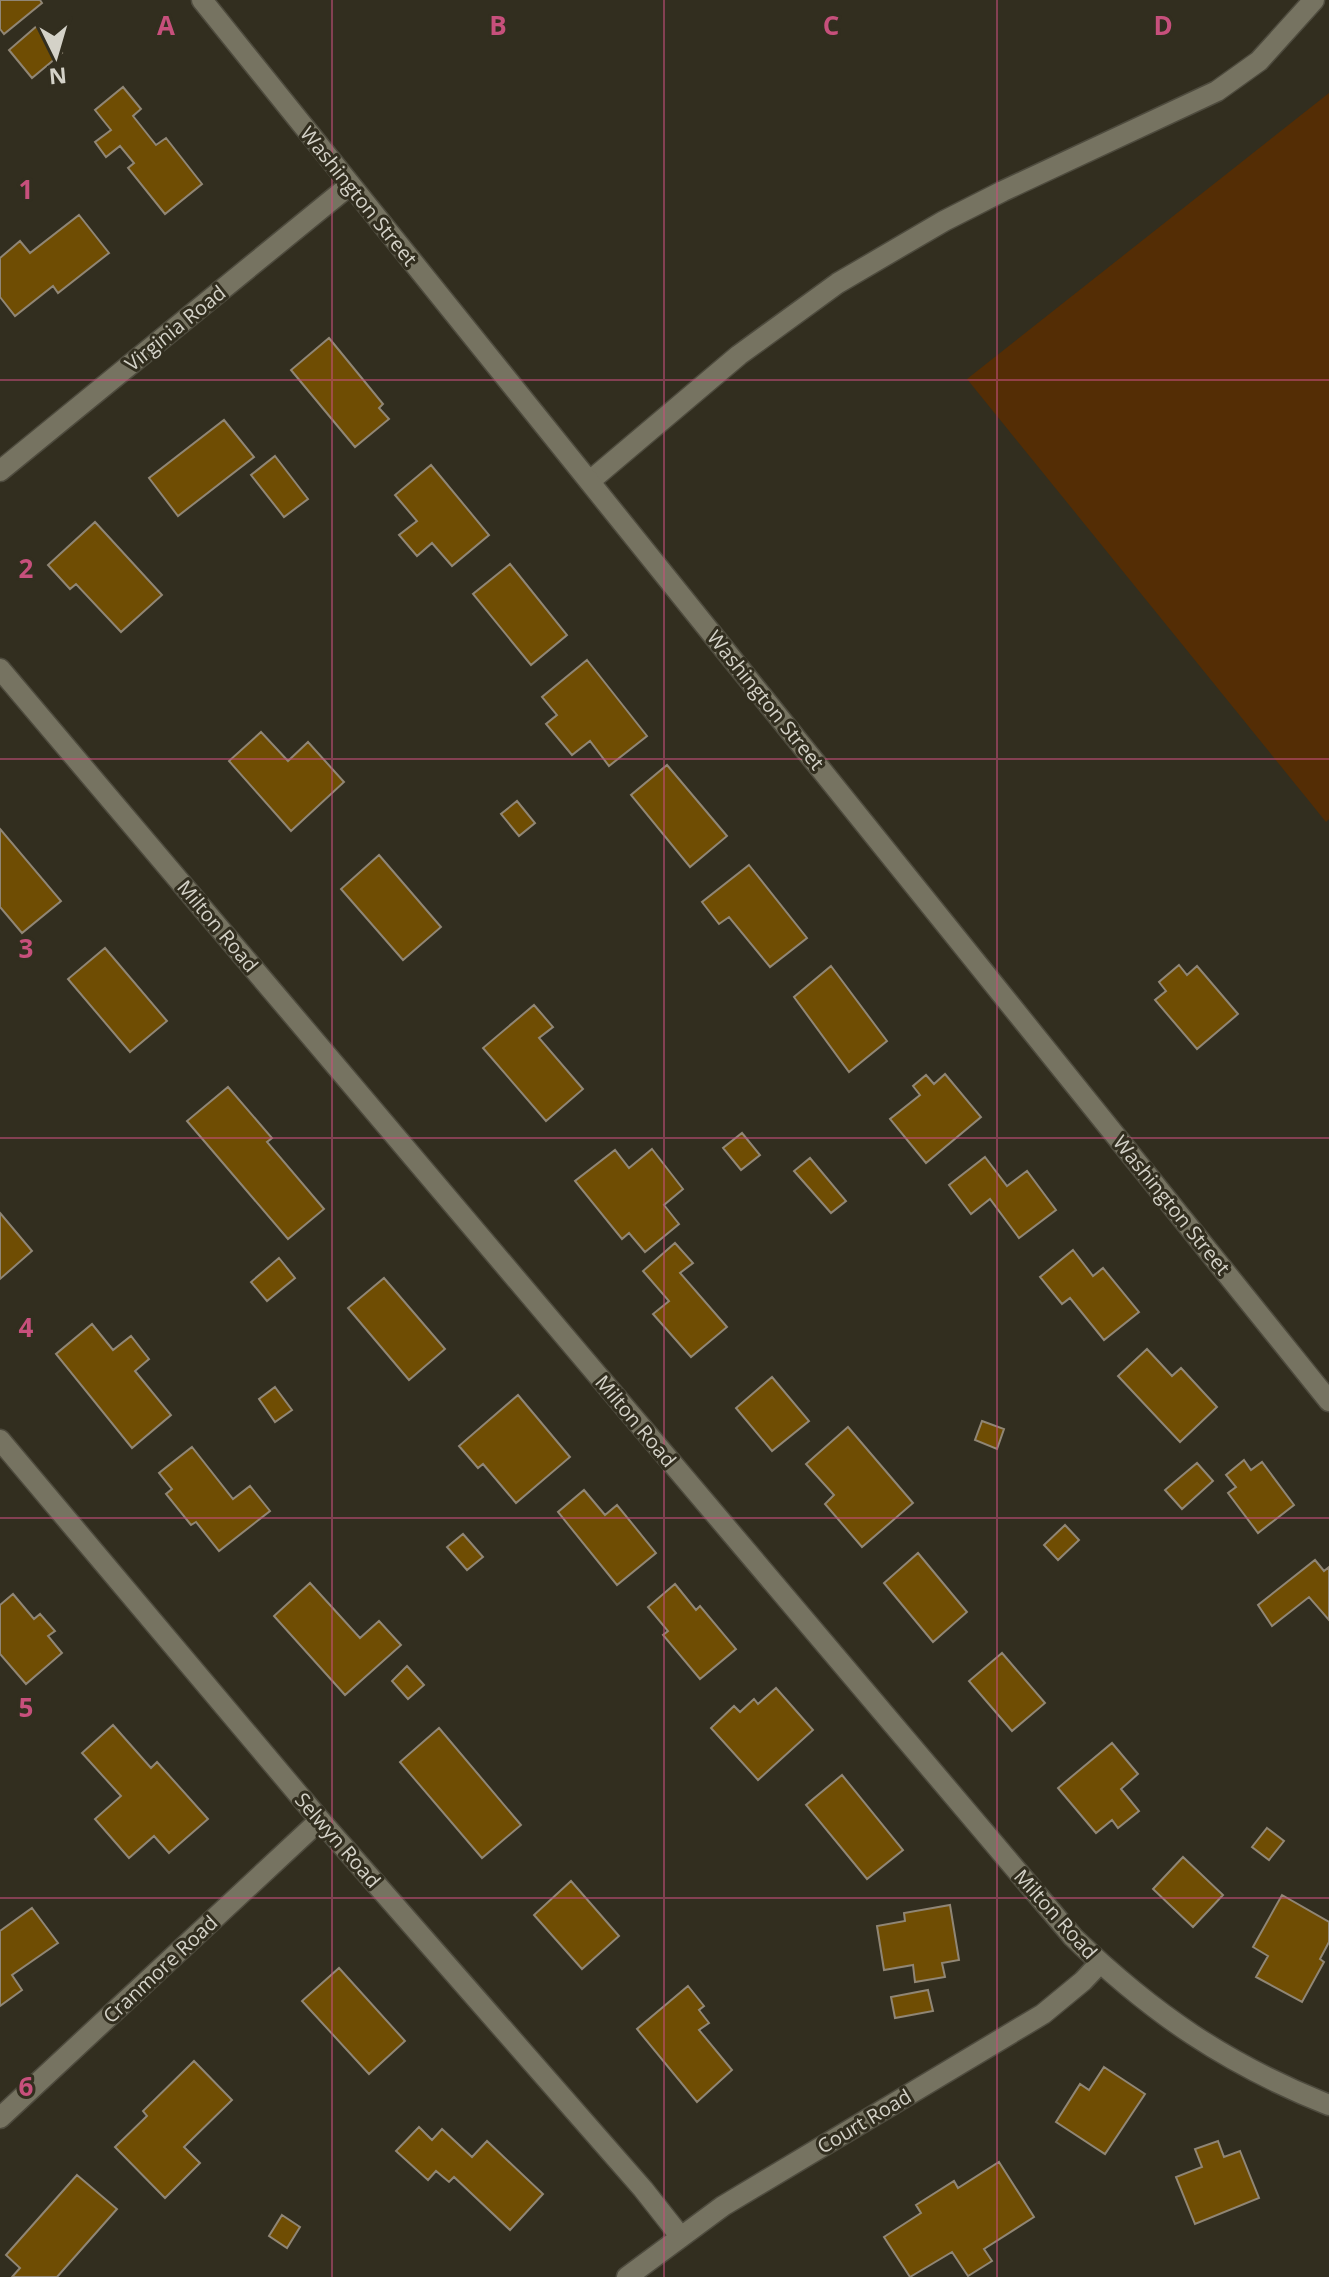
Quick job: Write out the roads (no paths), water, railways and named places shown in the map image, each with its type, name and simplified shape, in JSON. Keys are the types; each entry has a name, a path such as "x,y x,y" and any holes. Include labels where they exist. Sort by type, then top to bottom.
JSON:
{"street":[{"name":"Washington Street","path":"202,0 1329,1401"},
{"path":"590,481 739,355 838,283 944,221 1003,191 1217,91 1259,61 1314,0"},
{"name":"Virginia Road","path":"0,471 350,185"},
{"name":"Milton Road","path":"0,669 1048,1908 1100,1963 1158,2013 1255,2073 1329,2105"},
{"name":"Selwyn Road","path":"0,1440 320,1820 643,2189 680,2236"},
{"name":"Cranmore Road","path":"0,2118 320,1820"},
{"name":"Court Road","path":"627,2277 680,2236 773,2175 1043,2014 1100,1963"}]}
